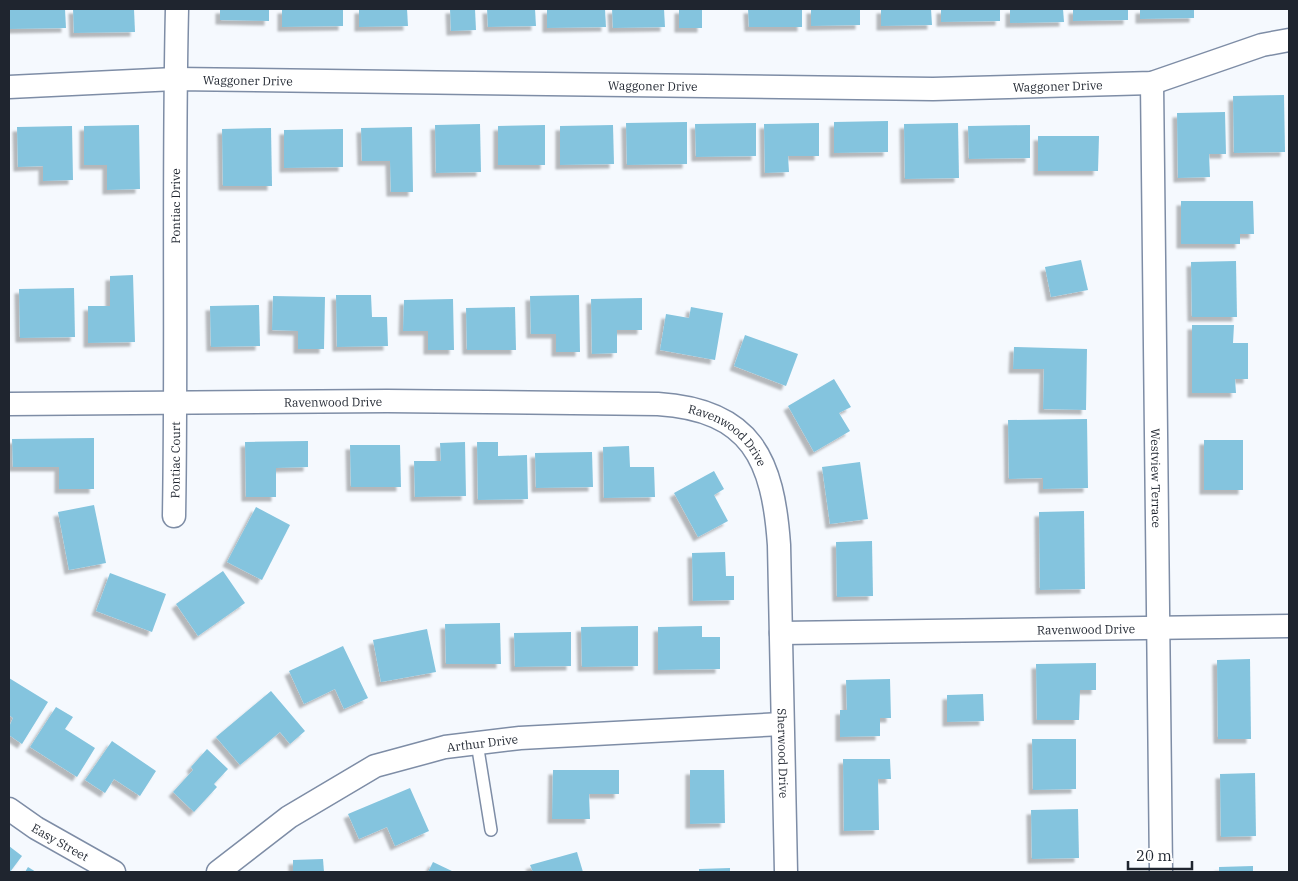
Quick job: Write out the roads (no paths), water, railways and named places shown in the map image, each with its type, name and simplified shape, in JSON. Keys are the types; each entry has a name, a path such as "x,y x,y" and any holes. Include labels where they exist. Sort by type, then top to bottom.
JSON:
{"street":[{"name":"Pontiac Drive","path":"176,403 175,79 177,9"},
{"name":"Waggoner Drive","path":"9,87 175,79 932,89 1152,83 1262,45 1289,40"},
{"name":"Westview Terrace","path":"1152,83 1161,872"},
{"name":"Ravenwood Drive","path":"9,404 387,401 678,405 725,420 742,432 763,465 772,489 777,515 781,633 1289,626"},
{"name":"Pontiac Court","path":"174,516 176,403"},
{"name":"Sherwood Drive","path":"781,633 786,872"},
{"name":"Arthur Drive","path":"218,872 289,817 375,766 445,747 520,738 782,724"},
{"name":"Easy Street","path":"9,809 36,828 114,872"}],"lane":[{"path":"477,743 491,830"}]}
